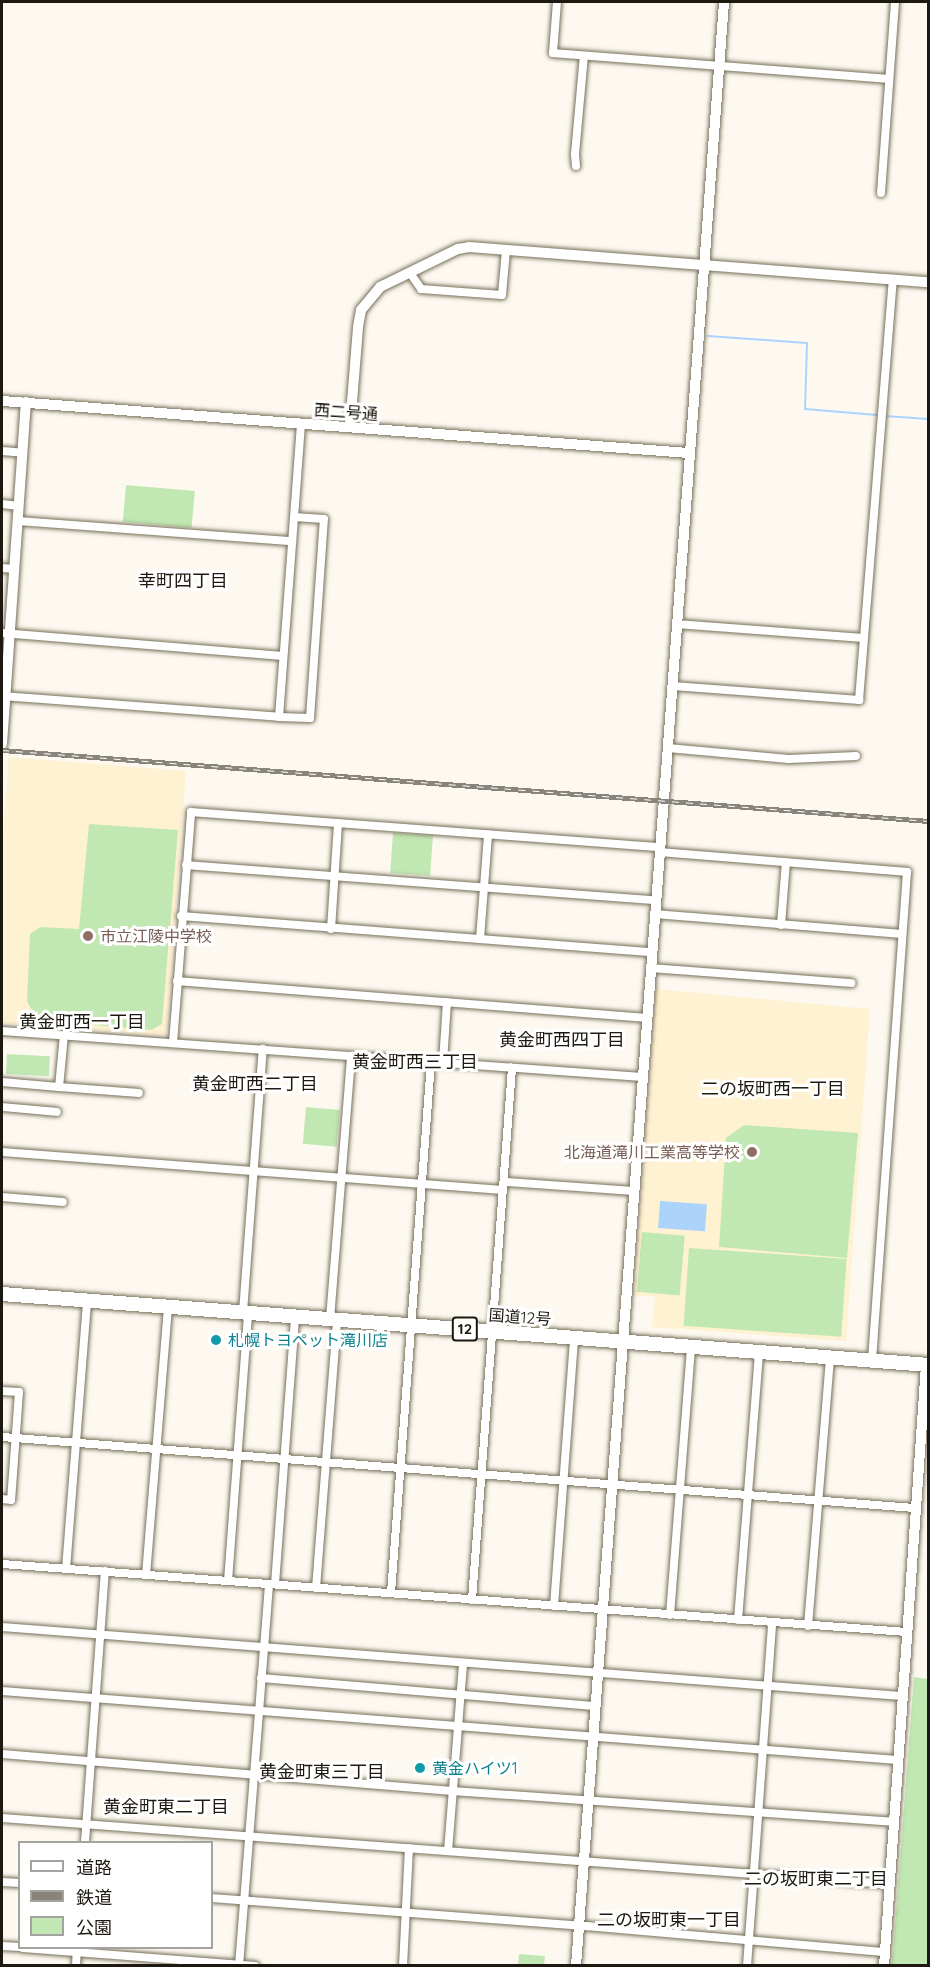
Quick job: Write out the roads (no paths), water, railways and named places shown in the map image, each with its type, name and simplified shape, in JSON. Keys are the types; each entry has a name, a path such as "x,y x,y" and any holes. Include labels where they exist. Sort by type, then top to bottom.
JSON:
{"highway":[{"name":"国道12号","path":"2,1294 927,1365"}],"street":[{"path":"557,2 553,53 889,79"},
{"path":"576,1965 724,2"},
{"path":"881,193 895,2"},
{"path":"576,165 575,153 584,56"},
{"path":"350,427 358,327 362,310 380,287 458,249 469,247 928,282"},
{"path":"410,273 421,289 502,295 507,250"},
{"path":"673,686 859,700 893,279"},
{"name":"西二号通","path":"2,401 689,453"},
{"path":"2,744 5,633 14,569 26,402"},
{"path":"279,717 301,423"},
{"path":"2,451 22,453"},
{"path":"2,504 19,506"},
{"path":"3,697 310,718 324,519 294,517"},
{"path":"18,521 292,541"},
{"path":"2,568 14,569"},
{"path":"676,624 863,638"},
{"path":"5,633 284,656"},
{"path":"668,748 789,759 856,756"},
{"path":"172,1043 191,812 488,834 907,872 872,1361"},
{"path":"331,929 338,823"},
{"path":"480,939 488,834"},
{"path":"781,925 786,862"},
{"path":"186,865 656,900"},
{"path":"655,914 902,934"},
{"path":"181,916 652,952"},
{"path":"651,968 851,982"},
{"path":"177,981 647,1018"},
{"path":"442,1062 447,1002"},
{"path":"2,1031 642,1077"},
{"path":"59,1087 64,1035"},
{"path":"228,1581 263,1049"},
{"path":"316,1588 351,1056"},
{"path":"391,1593 431,1062"},
{"path":"472,1600 513,1068"},
{"path":"2,1082 140,1093"},
{"path":"2,1107 57,1112"},
{"path":"2,1152 422,1184 634,1191"},
{"path":"2,1197 63,1202"},
{"path":"66,1569 87,1300"},
{"path":"146,1575 168,1306"},
{"path":"239,1965 261,1678 284,1459 295,1316"},
{"path":"554,1606 574,1338"},
{"path":"670,1615 690,1346"},
{"path":"738,1620 759,1351"},
{"path":"808,1626 830,1358"},
{"path":"884,1965 901,1696 927,1365"},
{"path":"2,1391 19,1392 11,1500 2,1499"},
{"path":"2,1437 915,1508"},
{"path":"2,1564 906,1632"},
{"path":"85,1841 105,1571"},
{"path":"747,1965 772,1623"},
{"path":"2,1627 901,1696"},
{"path":"448,1851 464,1664"},
{"path":"261,1678 594,1706"},
{"path":"2,1691 897,1760"},
{"path":"2,1754 452,1791 893,1822"},
{"path":"2,1818 889,1884"},
{"path":"403,1965 409,1848"},
{"path":"2,1882 18,1883"},
{"path":"213,1898 885,1952"},
{"path":"2,1946 18,1947"},
{"path":"76,1965 77,1949 255,1965"}],"water":[{"path":"660,1201 707,1204 705,1231 658,1228"}],"waterway":[{"path":"708,336 807,343 805,409 877,415"},
{"path":"885,416 928,419"}],"railway":[{"path":"2,750 928,821"}],"place":[{"name":"市立江陵中学校","path":"88,936"},
{"name":"北海道滝川工業高等学校","path":"752,1152"},
{"name":"札幌トヨペット滝川店","path":"216,1340"},
{"name":"黄金ハイツ1","path":"420,1768"}],"district":[{"name":"幸町四丁目","path":"183,581"},
{"name":"黄金町西一丁目","path":"82,1022"},
{"name":"黄金町西四丁目","path":"562,1040"},
{"name":"黄金町西三丁目","path":"415,1062"},
{"name":"黄金町西二丁目","path":"255,1084"},
{"name":"二の坂町西一丁目","path":"773,1089"},
{"name":"黄金町東三丁目","path":"322,1772"},
{"name":"黄金町東二丁目","path":"166,1807"},
{"name":"二の坂町東二丁目","path":"816,1879"},
{"name":"二の坂町東一丁目","path":"669,1920"}]}
